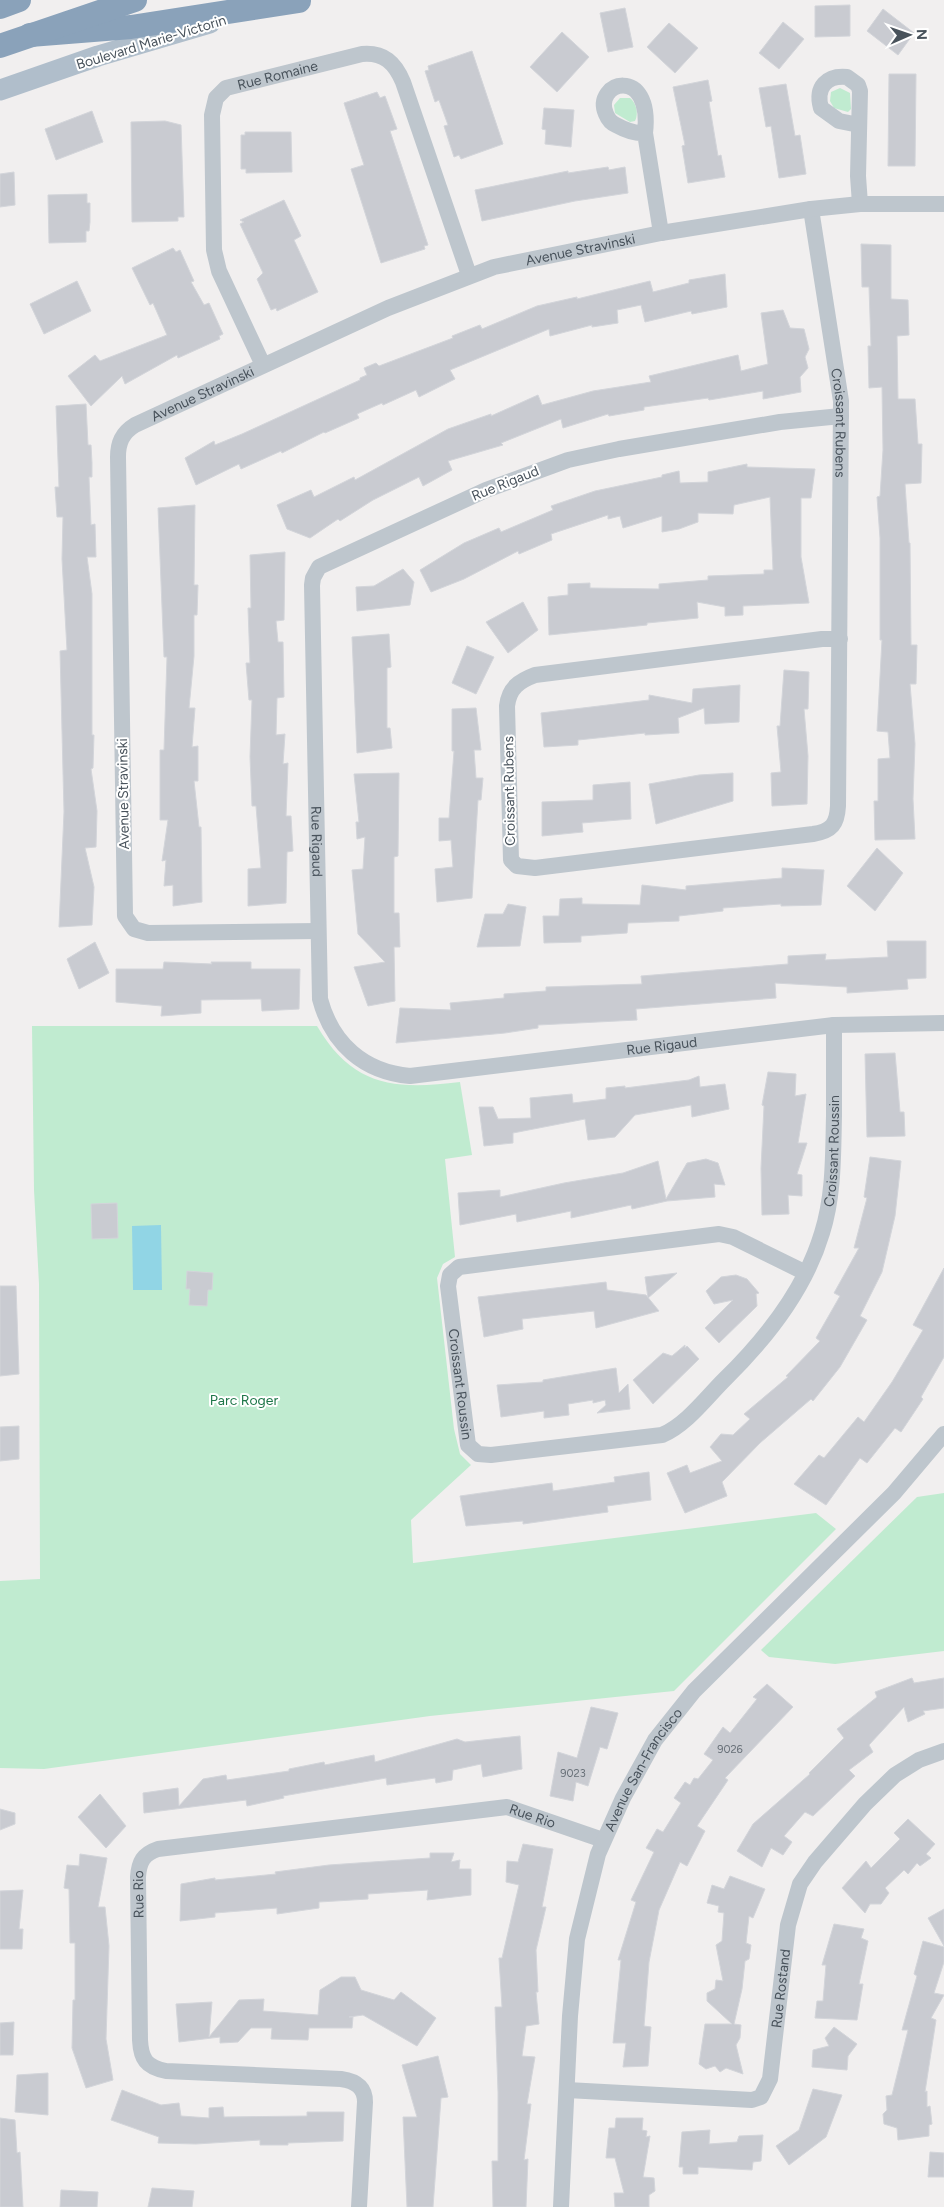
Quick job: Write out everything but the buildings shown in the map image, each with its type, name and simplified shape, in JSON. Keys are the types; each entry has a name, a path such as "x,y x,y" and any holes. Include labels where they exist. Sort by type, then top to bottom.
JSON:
{"highway":[{"path":"0,6 19,0"},
{"path":"0,46 135,0"},
{"path":"30,35 131,27 302,1"}],"main road":[{"name":"Boulevard Marie-Victorin","path":"0,90 153,40 302,1"}],"street":[{"name":"Rue Romaine","path":"262,365 219,271 214,250 212,115 216,98 226,88 362,54 372,53 387,58 398,71 403,82 469,275"},
{"path":"859,125 860,204"},
{"path":"645,133 661,233"},
{"name":"Avenue Stravinski","path":"318,931 148,933 140,932 128,924 124,908 119,444 123,435 135,425 262,365 388,308 469,275 525,260 661,233 811,209 860,204 944,204"},
{"name":"Croissant Rubens","path":"811,209 839,387 841,416 840,639 838,806 836,820 832,828 813,834 535,868 522,868 514,864 509,847 507,706 510,692 521,681 535,675 822,639 840,639"},
{"name":"Rue Rigaud","path":"841,416 780,422 619,449 568,460 486,490 319,568 313,578 312,585 320,999 328,1024 342,1045 362,1061 396,1075 434,1075 834,1025 944,1023"},
{"name":"Croissant Roussin","path":"806,1273 733,1237 719,1234 459,1267 450,1275 448,1286 468,1445 478,1454 491,1455 651,1436 669,1432 740,1364 765,1336 788,1305 806,1273 822,1232 832,1178 834,1025"},
{"name":"Avenue San-Francisco","path":"561,2207 570,2016 577,1938 590,1881 603,1840 634,1777 655,1740 680,1706 894,1493 944,1434"},
{"name":"Rue Rostand","path":"567,2090 752,2100 761,2097 770,2079 788,1925 800,1884 821,1855 865,1804 895,1775 919,1760 944,1751"},
{"name":"Rue Rio","path":"360,2207 365,2096 357,2084 341,2079 166,2071 151,2067 144,2060 140,2040 138,1877 140,1861 150,1852 158,1850 507,1807 603,1840"}],"green space":[{"path":"840,88 850,93 851,109 848,112 834,108 830,101 831,92"},
{"path":"620,98 630,98 634,103 637,112 635,121 630,122 615,113 614,105"},
{"name":"Parc Roger","path":"32,1026 317,1026 345,1062 361,1073 378,1080 396,1084 415,1085 460,1082 472,1155 445,1159 455,1257 443,1264 437,1278 454,1429 460,1454 471,1465 411,1520 413,1563 816,1513 836,1529 674,1691 430,1716 44,1769 0,1768 0,1581 40,1579 39,1284 34,1190"},
{"path":"944,1493 944,1651 835,1664 769,1657 761,1650 917,1497"}],"water":[{"path":"161,1225 162,1290 133,1290 132,1226"}]}
